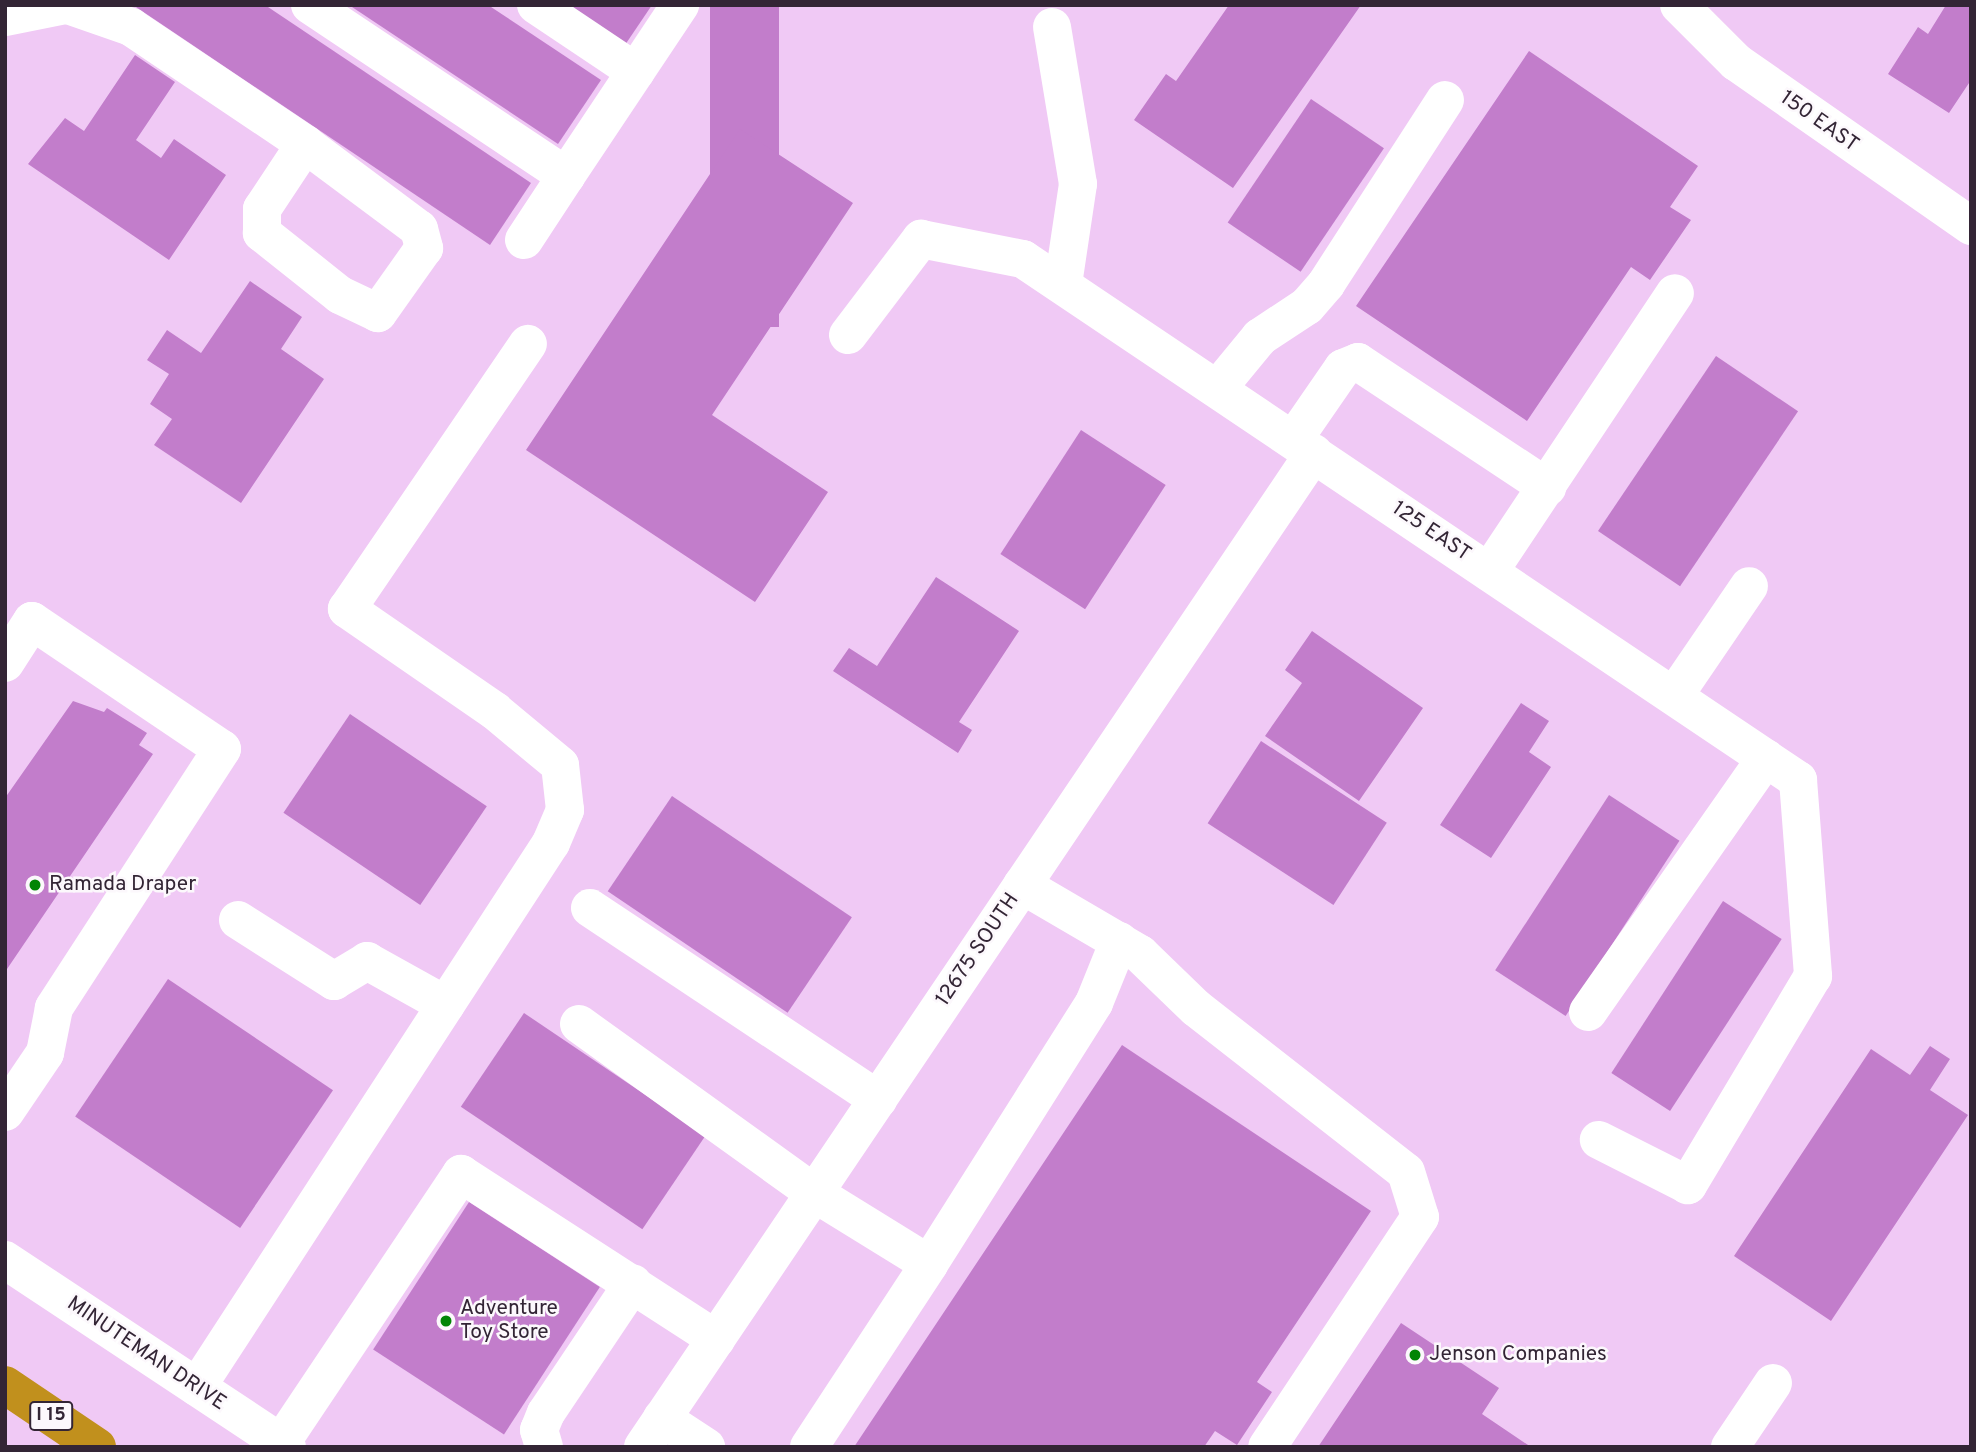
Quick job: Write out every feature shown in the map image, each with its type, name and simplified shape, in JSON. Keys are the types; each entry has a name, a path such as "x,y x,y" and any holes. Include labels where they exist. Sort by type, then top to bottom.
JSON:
{"highway":[{"name":"I 15","path":"5,1385 97,1447"}],"street":[{"path":"5,16 13,5"},
{"path":"5,16 67,5 131,27 306,144 427,239 378,313 340,295 262,233 262,209 306,144"},
{"path":"310,5 566,176"},
{"path":"536,5 636,72"},
{"path":"524,240 680,5"},
{"name":"150 EAST","path":"1679,5 1736,62 1969,222"},
{"path":"1052,27 1078,184 1063,284"},
{"path":"1218,388 1260,337 1307,306 1326,284 1445,100"},
{"name":"125 EAST","path":"848,335 921,239 1023,259 1798,780 1813,976 1688,1185 1599,1140"},
{"path":"1489,572 1675,293"},
{"path":"197,1387 551,843 567,785 560,765 495,711 347,609 528,344"},
{"name":"12675 SOUTH","path":"653,1433 1022,885 1304,446 1343,368 1358,362 1547,487"},
{"path":"1674,696 1749,586"},
{"path":"5,663 32,621 222,749 54,1008 45,1053 5,1112"},
{"path":"1588,1012 1766,758"},
{"path":"1022,885 1119,941 1406,1172 1420,1217 1268,1447"},
{"path":"590,908 878,1099"},
{"path":"238,920 334,981 367,961 446,1005"},
{"path":"808,1447 929,1264 1094,1003 1119,941"},
{"path":"579,1024 814,1193 929,1264"},
{"path":"284,1445 461,1174 716,1339"},
{"name":"MINUTEMAN DRIVE","path":"5,1260 284,1445"},
{"path":"544,1447 539,1430 546,1413 633,1283"},
{"path":"1730,1447 1773,1383"},
{"path":"653,1433 706,1447"}],"building":[{"path":"133,5 265,5 531,183 490,245"},
{"path":"349,5 488,5 601,80 558,144"},
{"path":"567,5 652,5 625,45"},
{"path":"710,5 779,5 779,327 710,327"},
{"path":"1229,5 1361,5 1233,188 1134,120 1166,74 1176,81"},
{"path":"1946,5 1971,5 1971,80 1949,113 1888,74 1918,27 1928,34"},
{"path":"1529,51 1698,166 1670,207 1691,220 1650,280 1631,267 1527,421 1356,306"},
{"path":"135,55 175,82 136,140 161,158 174,139 226,175 169,260 28,164 65,118 84,131"},
{"path":"1311,99 1384,148 1301,272 1228,223"},
{"path":"740,129 853,203 712,415 828,492 755,602 526,450"},
{"path":"250,281 302,317 281,349 324,379 241,503 154,445 172,419 150,404 169,374 147,360 167,330 201,353"},
{"path":"1716,356 1798,411 1680,586 1598,531"},
{"path":"1081,430 1166,485 1085,609 1000,554"},
{"path":"936,577 1019,631 959,722 972,730 958,753 833,671 849,648 877,666"},
{"path":"1312,631 1423,708 1359,801 1265,736 1302,683 1285,670"},
{"name":"Ramada Draper","path":"73,701 104,712 107,708 147,733 139,745 153,754 5,972 5,798"},
{"path":"1521,703 1549,721 1529,752 1551,767 1491,858 1440,825"},
{"path":"350,714 487,806 420,905 283,813"},
{"path":"1261,741 1387,823 1333,905 1208,823"},
{"path":"1609,795 1679,841 1566,1016 1495,970"},
{"path":"672,796 852,917 788,1013 608,891"},
{"path":"1723,901 1782,939 1670,1111 1611,1073"},
{"path":"168,979 333,1090 240,1228 75,1117"},
{"path":"524,1013 706,1135 642,1229 461,1107"},
{"path":"1122,1045 1371,1211 1257,1382 1272,1392 1237,1445 1215,1431 1204,1447 854,1447"},
{"path":"1930,1046 1950,1059 1930,1090 1968,1115 1831,1321 1734,1256 1871,1049 1910,1075"},
{"path":"469,1202 600,1287 504,1435 373,1350"},
{"name":"Jenson Companies","path":"1401,1323 1499,1388 1482,1414 1531,1447 1318,1447"}],"place":[{"name":"Ramada Draper","path":"35,885"},
{"name":"Adventure Toy Store","path":"446,1321"},
{"name":"Jenson Companies","path":"1415,1355"}]}
